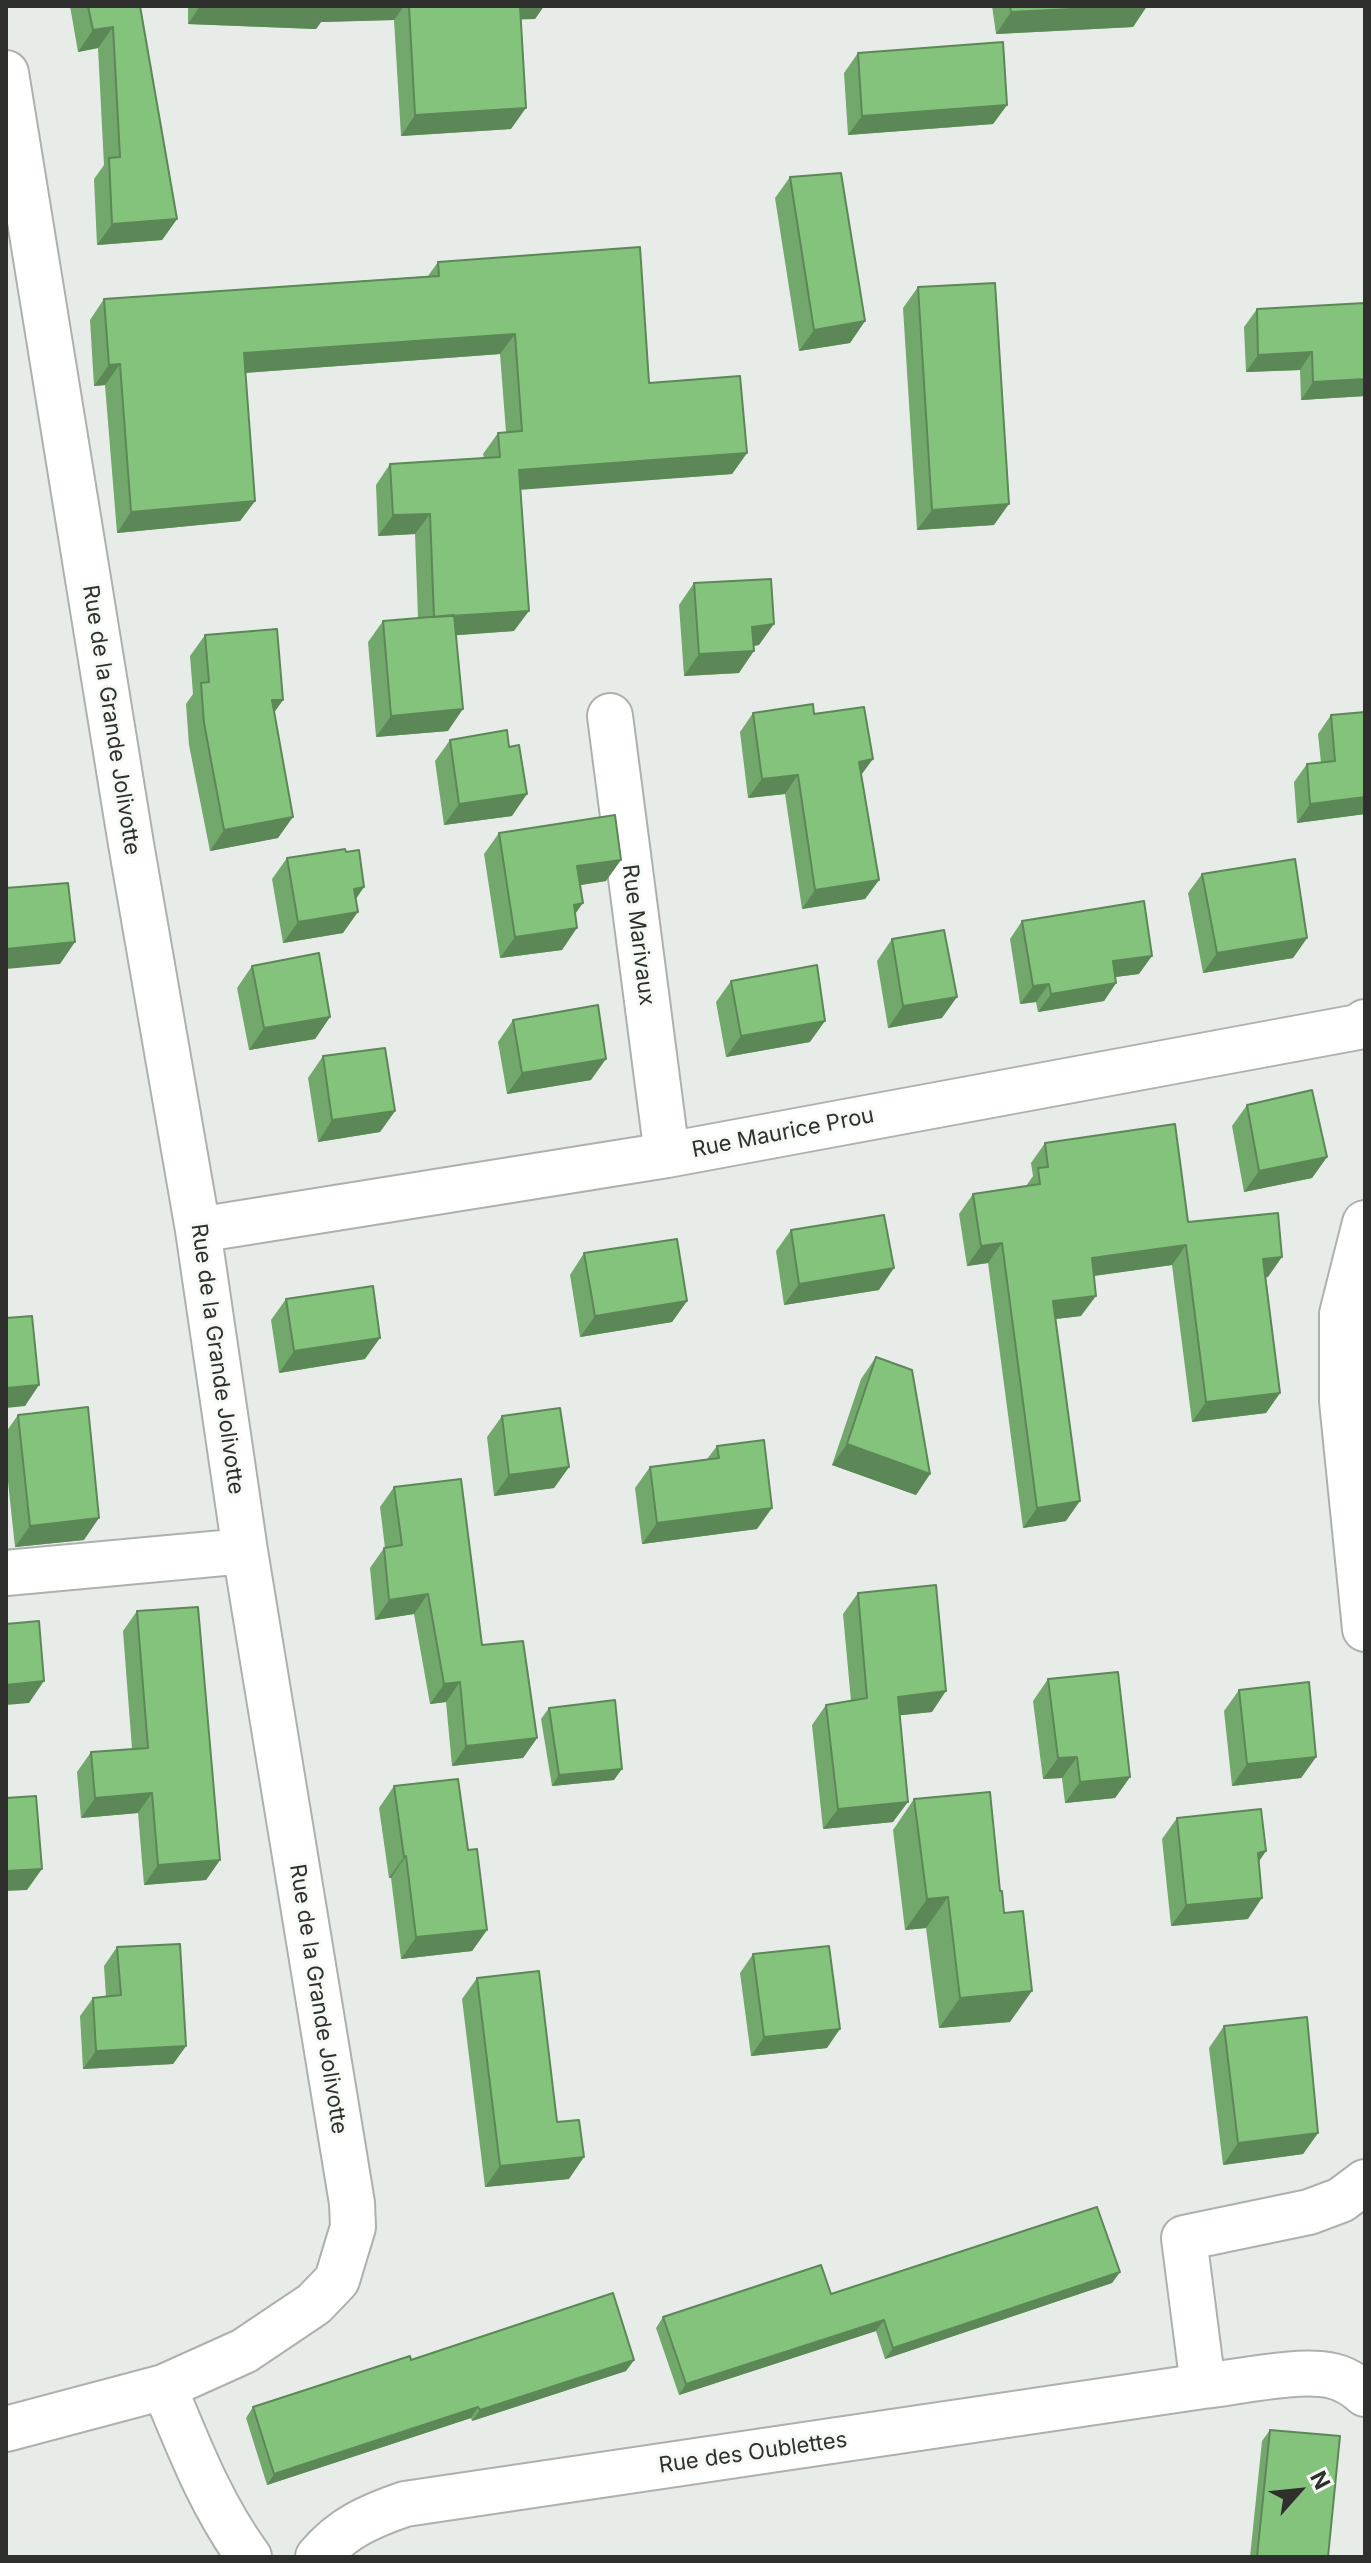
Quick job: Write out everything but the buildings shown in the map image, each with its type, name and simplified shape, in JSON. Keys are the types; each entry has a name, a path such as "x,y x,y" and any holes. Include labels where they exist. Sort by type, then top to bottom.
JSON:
{"street":[{"name":"Rue de la Grande Jolivotte","path":"6,73 131,844 198,1230 245,1551 352,2203 353,2227 337,2280 314,2304 244,2351 164,2387 6,2429"},
{"name":"Rue Marivaux","path":"610,716 667,1155"},
{"name":"Rue Maurice Prou","path":"198,1230 667,1155 1358,1027 1365,1022"},
{"path":"1365,1223 1342,1401 1365,1629"},
{"path":"6,1573 245,1551"},
{"path":"1203,2386 1184,2238 1309,2212 1341,2200 1365,2182"},
{"name":"Rue des Oublettes","path":"318,2557 332,2539 364,2519 405,2504 1203,2386 1320,2375 1334,2376 1353,2384 1365,2394"},
{"path":"164,2387 209,2494 230,2532 249,2557"}]}
